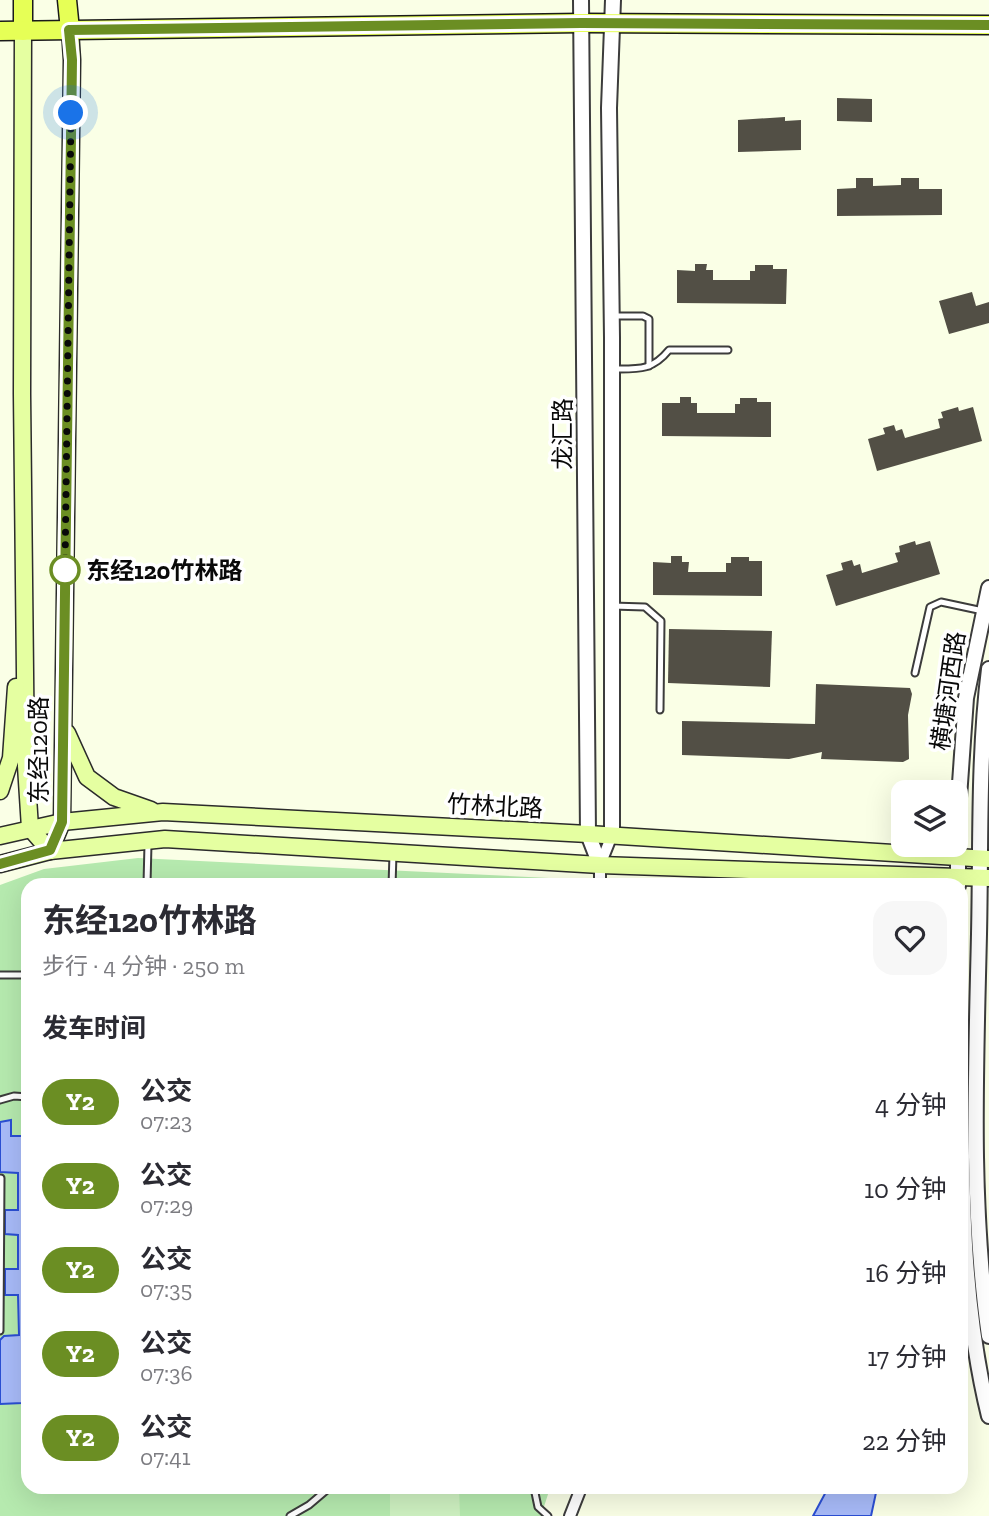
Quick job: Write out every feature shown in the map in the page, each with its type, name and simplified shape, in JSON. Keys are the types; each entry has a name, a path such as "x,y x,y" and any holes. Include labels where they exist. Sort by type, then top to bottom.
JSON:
{"main road":[{"name":"东经120路","path":"23,0 22,394 26,766 30,828 50,850 62,822 72,60 67,0"},
{"path":"0,31 581,23 989,25"},
{"path":"0,791 11,758 24,573"},
{"path":"63,722 72,749 87,778 114,797 146,810 226,816"},
{"name":"竹林北路","path":"0,836 62,822 163,813 612,835 891,853"},
{"path":"0,863 50,850 165,839 895,878"},
{"name":"竹林北路","path":"957,857 984,859"}],"street":[{"name":"龙汇路","path":"581,0 588,834 600,864"},
{"name":"龙汇路","path":"612,835 612,316 609,108 613,0"},
{"name":"横塘河西路","path":"961,780 966,698 989,588"},
{"name":"横塘河西路","path":"989,670 979,812 985,877 978,1133 983,1201 980,1274 989,1336"},
{"path":"600,878 600,864 612,835"},
{"name":"横塘河西路","path":"957,857 958,878"},
{"path":"968,1283 977,1367 989,1416"},
{"path":"570,1516 579,1494"}],"lane":[{"path":"612,316 643,316 649,319 649,366"},
{"path":"612,369 644,369 660,362 669,350 728,350"},
{"path":"915,673 930,607 941,602 983,611"},
{"path":"612,606 645,607 662,621 660,710"},
{"path":"147,878 148,841"},
{"path":"392,878 393,852"},
{"path":"0,975 21,975"},
{"path":"0,1100 21,1096"},
{"path":"0,1331 1,1178"},
{"path":"290,1516 322,1494"},
{"path":"535,1494 538,1507 548,1516"}],"green space":[{"path":"138,858 549,878 21,878 21,1494 548,1494 541,1516 0,1516 0,885 44,869"},
{"path":"390,1494 459,1494 460,1516 390,1516"}],"water":[{"path":"11,1120 11,1136 21,1136 21,1403 0,1404 0,1340 4,1336 19,1335 18,1295 5,1295 5,1269 18,1269 18,1235 5,1234 5,1210 18,1210 18,1173 0,1172 0,1122"},
{"path":"825,1494 876,1494 871,1516 813,1516"}],"building":[{"path":"837,98 872,99 872,122 837,121"},
{"path":"785,117 785,121 801,120 801,150 738,152 738,120"},
{"path":"856,178 873,178 873,186 901,185 901,178 919,178 919,189 942,189 942,215 837,216 837,189 856,188"},
{"path":"695,264 707,264 706,270 713,270 713,280 750,280 750,271 755,271 755,265 773,265 773,269 787,269 786,304 677,303 677,270 695,271"},
{"path":"972,292 976,306 989,302 989,323 949,334 939,301"},
{"path":"680,397 691,397 691,403 697,403 697,413 735,413 735,404 740,404 740,398 757,398 757,402 771,402 771,437 662,436 662,403 680,403"},
{"path":"958,407 959,411 973,407 982,441 877,471 868,439 885,434 883,428 894,425 896,431 902,429 905,438 940,428 938,419 943,418 941,412"},
{"path":"915,541 916,545 930,541 940,574 836,606 826,575 843,570 841,563 852,560 854,566 860,564 862,573 898,562 895,553 900,552 899,546"},
{"path":"671,556 682,556 682,562 689,562 688,572 726,572 726,563 731,563 731,557 749,557 749,561 762,561 762,596 653,595 653,562 671,563"},
{"path":"669,629 772,631 770,687 668,683"},
{"path":"816,684 910,688 909,759 903,762 821,759 822,752 789,759 682,755 682,721 815,724"}],"bus line":[{"name":"Y2","path":"0,864 50,850 62,822 72,60 69,30 581,23 989,25"}],"place":[{"name":"东经120竹林路","path":"65,570"}],"route":[{"path":"65,570 71,113"}]}
